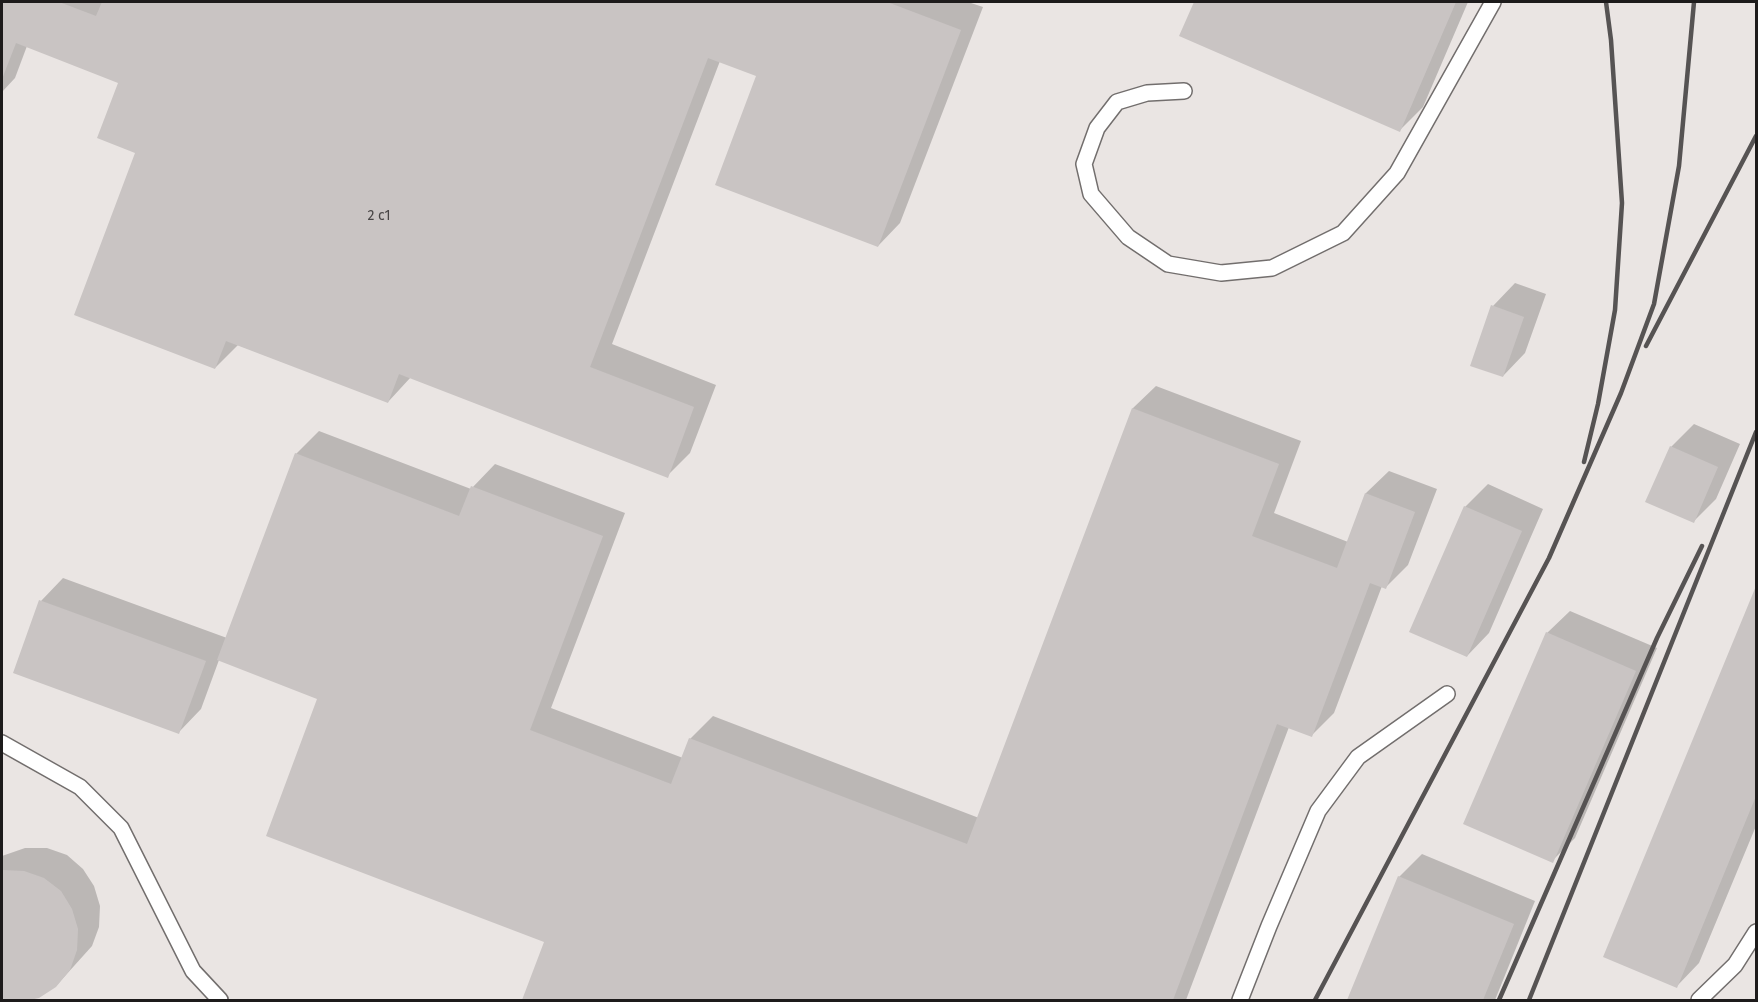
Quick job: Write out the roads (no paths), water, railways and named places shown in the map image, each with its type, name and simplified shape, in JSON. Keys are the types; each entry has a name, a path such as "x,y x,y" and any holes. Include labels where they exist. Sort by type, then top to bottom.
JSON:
{"lane":[{"path":"1184,91 1147,93 1117,102 1097,129 1084,164 1091,194 1128,237 1168,264 1221,273 1272,268 1343,233 1397,173 1493,2"},
{"path":"1240,1000 1318,811 1358,757 1447,694"},
{"path":"2,743 80,787 121,828 193,971 220,1000"},
{"path":"1699,1000 1735,965 1756,932"}],"railway":[{"path":"1584,462 1598,404 1615,310 1622,203 1611,40 1606,2"},
{"path":"1315,1000 1549,558 1621,393 1654,304 1679,166 1694,2"},
{"path":"1646,346 1756,136"},
{"path":"1529,1000 1756,432"},
{"path":"1499,1000 1657,638 1702,546"}]}
